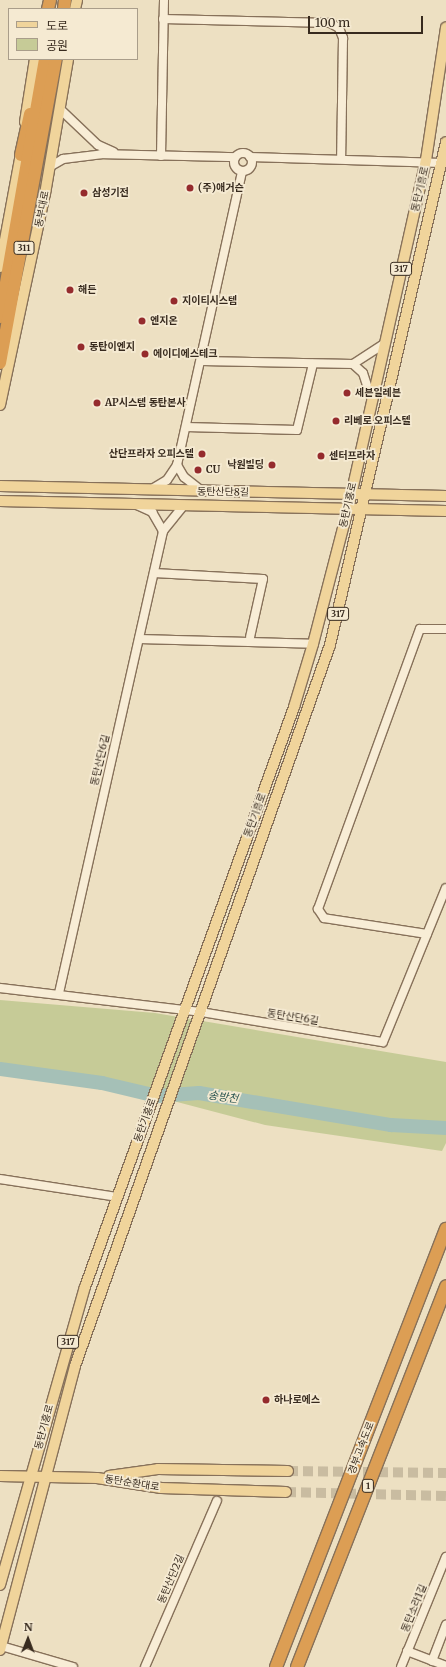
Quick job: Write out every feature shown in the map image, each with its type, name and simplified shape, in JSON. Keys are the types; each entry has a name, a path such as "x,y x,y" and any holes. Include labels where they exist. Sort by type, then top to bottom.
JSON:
{"highway":[{"path":"20,155 36,60"},
{"name":"동부대로","path":"0,317 45,60"},
{"name":"동부대로","path":"0,363 56,60"},
{"name":"경부고속도로","path":"276,1667 446,1229"},
{"name":"경부고속도로","path":"297,1667 445,1289"}],"main road":[{"name":"동탄기흥로","path":"0,1585 67,1343 150,1105 186,1010 313,644 348,509 371,398 426,160 446,28"},
{"name":"동부대로","path":"1,400 51,166 68,60"},
{"name":"동탄기흥로","path":"0,1648 47,1476 75,1366 166,1107 322,673 362,509 446,142"},
{"path":"0,267 20,155"},
{"name":"동탄산단8길","path":"0,486 446,496"},
{"name":"동탄산단8길","path":"0,502 446,511"},
{"name":"동탄순환대로","path":"97,1478 158,1469 288,1471"},
{"path":"0,1476 97,1478"},
{"name":"동탄순환대로","path":"97,1478 161,1488 286,1492"}],"street":[{"path":"160,156 164,0"},
{"path":"163,19 330,23 339,28 343,38 341,159"},
{"path":"60,109 98,145 122,155"},
{"path":"51,166 79,156 122,155 235,158 243,153 250,157 426,160 442,163"},
{"path":"242,171 250,168 250,157"},
{"path":"235,158 235,166 242,171"},
{"path":"149,490 167,480 177,465 202,361 242,171"},
{"path":"202,361 353,364 384,344"},
{"path":"186,427 297,430 313,364"},
{"path":"353,364 363,373 371,398"},
{"path":"177,465 184,477 203,491"},
{"path":"133,504 152,512 163,531 184,505"},
{"name":"동탄산단6길","path":"59,993 163,531"},
{"path":"154,573 263,579 250,637"},
{"path":"427,934 324,918 318,909 420,629 446,628"},
{"path":"138,639 313,644"},
{"name":"동탄산단6길","path":"0,988 59,993 186,1010 383,1042 446,888"},
{"path":"0,1179 118,1197"},
{"name":"동탄산단2길","path":"145,1667 217,1501"},
{"name":"동탄소라1길","path":"401,1667 446,1557"},
{"path":"432,1661 446,1625"},
{"name":"동탄기흥로","path":"0,1648 73,1667"},
{"path":"407,1651 446,1666"}],"green space":[{"path":"0,1000 155,1013 446,1062 446,1143 442,1151 265,1125 143,1093 0,1069"}],"waterway":[{"name":"송방천","path":"0,1069 102,1083 157,1096 199,1093 391,1125 446,1128"}],"tunnel":[{"path":"288,1471 446,1473"},
{"path":"286,1492 446,1496"}],"place":[{"name":"(주)애거슨","path":"190,188"},
{"name":"삼성기전","path":"84,193"},
{"name":"해든","path":"70,290"},
{"name":"지이티시스템","path":"174,301"},
{"name":"엔지온","path":"142,321"},
{"name":"동탄이엔지","path":"81,347"},
{"name":"에이디에스테크","path":"145,354"},
{"name":"세븐일레븐","path":"347,393"},
{"name":"AP시스템 동탄본사","path":"97,403"},
{"name":"리베로 오피스텔","path":"336,421"},
{"name":"산단프라자 오피스텔","path":"202,454"},
{"name":"센터프라자","path":"321,456"},
{"name":"낙원빌딩","path":"272,465"},
{"name":"CU","path":"198,470"},
{"name":"하나로에스","path":"266,1400"}]}
